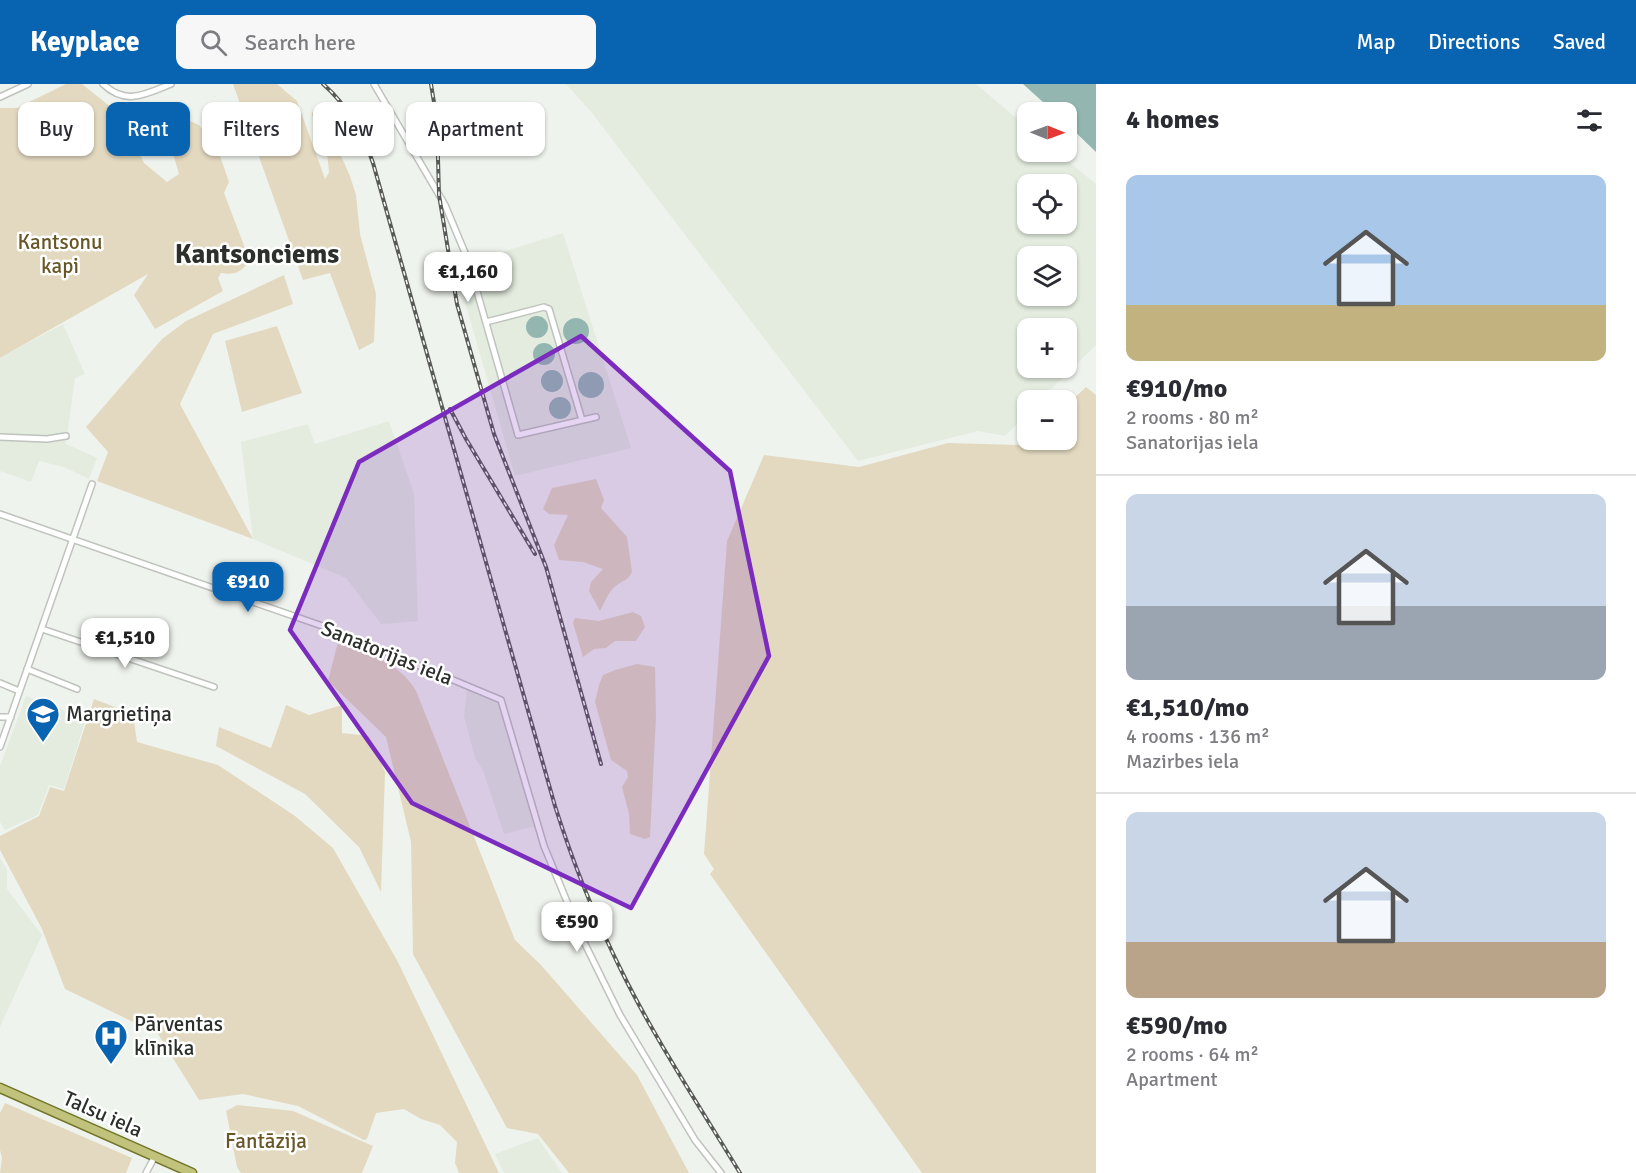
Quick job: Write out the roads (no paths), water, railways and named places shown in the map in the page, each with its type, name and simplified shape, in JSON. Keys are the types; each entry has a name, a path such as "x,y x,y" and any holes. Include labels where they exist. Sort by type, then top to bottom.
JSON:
{"main road":[{"name":"Talsu iela","path":"0,1088 192,1173"}],"street":[{"path":"0,97 28,84"},
{"path":"103,84 119,95 132,97 171,84"},
{"path":"374,84 445,205 468,260 518,435 596,417"},
{"path":"486,322 544,307 549,309 582,420"},
{"path":"0,437 47,439 66,436"},
{"path":"0,745 92,484"},
{"name":"Sanatorijas iela","path":"0,514 331,629 501,700 544,846 582,938 620,1015 694,1140 722,1173"},
{"path":"42,629 214,687"},
{"path":"27,669 76,689"},
{"path":"0,683 20,691"},
{"path":"0,717 11,717"},
{"path":"146,1173 154,1156"}],"water":[{"path":"1023,84 1096,84 1096,152 1077,134 1077,102 1043,102"},
{"path":"533,316 541,316 548,323 548,331 541,338 533,338 526,331 526,323"},
{"path":"576,318 585,322 589,331 585,340 576,344 567,340 563,331 567,322"},
{"path":"540,343 548,343 555,350 555,358 548,365 540,365 533,358 533,350"},
{"path":"548,370 556,370 563,377 563,385 556,392 548,392 541,385 541,377"},
{"path":"591,372 600,376 604,385 600,394 591,398 582,394 578,385 582,376"},
{"path":"556,397 564,397 571,404 571,412 564,419 556,419 549,412 549,404"}],"railway":[{"path":"323,84 340,101 353,120 373,163 555,806 577,869 635,998 740,1173"},
{"path":"431,84 437,121 439,195 457,304 494,434 546,567 601,764"},
{"path":"450,409 535,554"}],"place":[{"name":"Margrietiņa","path":"43,743"},
{"name":"Pārventas klīnika","path":"111,1065"}],"district":[{"name":"Kantsonciems","path":"257,254"}],"park label":[{"name":"Kantsonu kapi","path":"60,254"},
{"name":"Fantāzija","path":"266,1141"}]}
